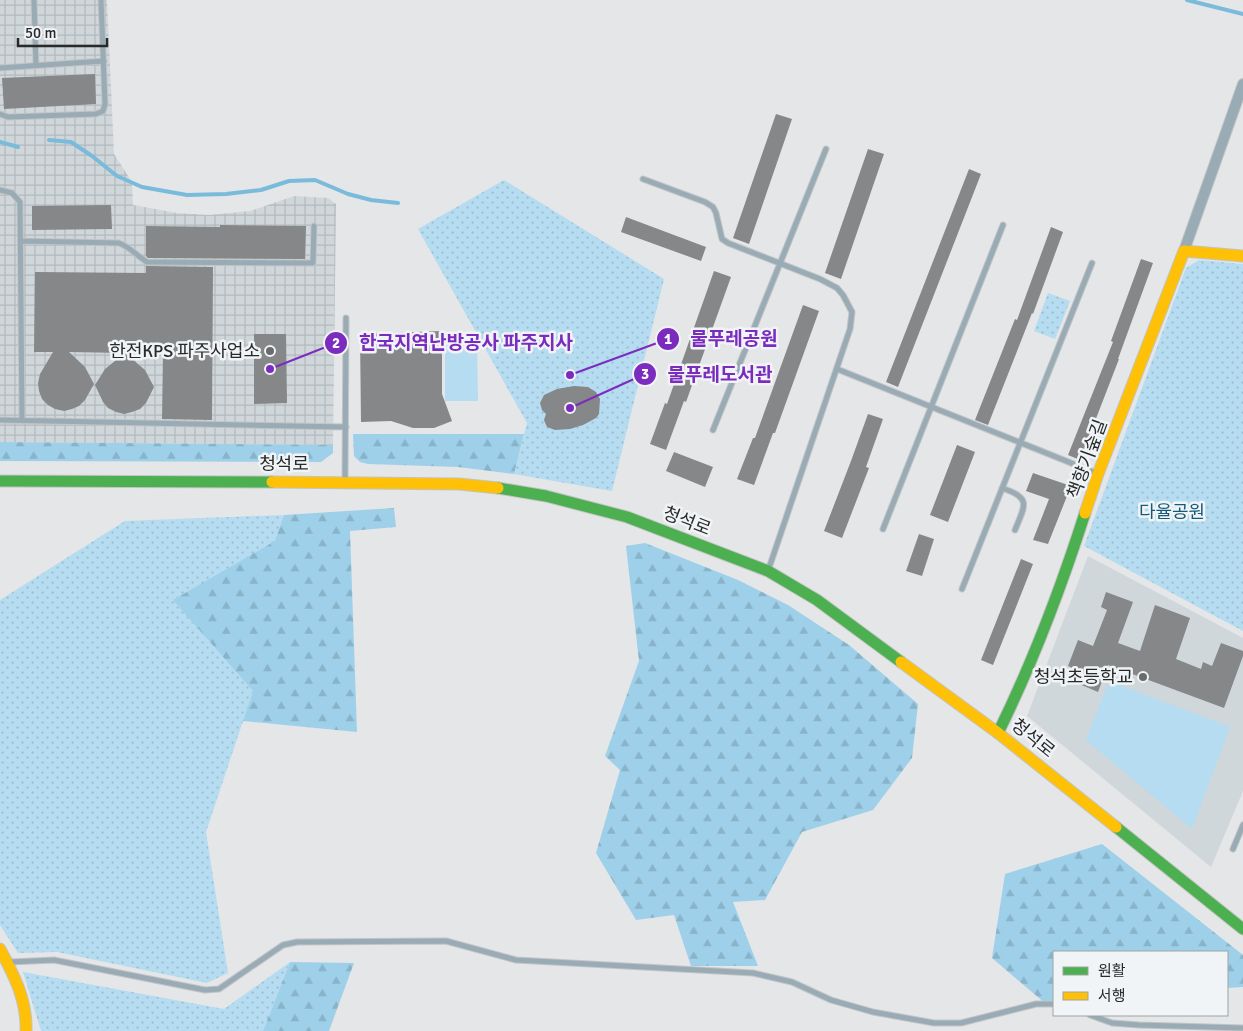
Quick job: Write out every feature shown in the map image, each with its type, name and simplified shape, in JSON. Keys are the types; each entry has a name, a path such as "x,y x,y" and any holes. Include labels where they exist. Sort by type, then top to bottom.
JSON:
{"main road":[{"path":"1184,251 1243,256"},
{"name":"책향기숲길","path":"998,733 1017,695 1042,635 1098,474 1184,251"},
{"name":"청석로","path":"0,481 459,484 503,488 546,496 627,517 768,571 817,600 998,733 1243,929"},
{"path":"0,949 23,997 27,1023 26,1031"}],"street":[{"path":"1184,251 1243,84"}],"lane":[{"path":"34,0 36,65"},
{"path":"0,114 8,117 96,114 103,111 105,104 101,0"},
{"path":"0,68 104,61"},
{"path":"713,430 826,149"},
{"path":"642,179 705,202 713,207 722,238 728,243 820,279 837,288 852,312 850,329 768,571"},
{"path":"0,190 12,193 20,202 22,420"},
{"path":"883,530 1003,225"},
{"path":"21,241 119,242 126,245 147,262 314,263 314,226"},
{"path":"962,589 1092,263"},
{"path":"345,482 346,318"},
{"path":"837,369 1098,474"},
{"path":"0,420 346,427"},
{"path":"1002,488 1015,493 1023,499 1024,507 1016,530"},
{"path":"1233,849 1243,824"},
{"path":"7,962 54,960 205,990 220,989 284,945 297,942 446,941 516,960 753,973 792,982 831,1000 873,1012 934,1023 961,1023 1036,1004 1053,1004"},
{"path":"1093,1016 1121,1023 1243,1028"}],"shaded area":[{"path":"0,0 107,0 114,154 132,182 133,205 177,213 209,215 250,211 294,196 328,198 336,204 333,445 0,442"},
{"name":"청석초등학교","path":"1088,556 1243,638 1243,791 1211,867 1027,716"}],"green space":[{"path":"504,180 664,279 612,491 514,474 527,423 418,229"},
{"name":"다율공원","path":"1199,260 1243,264 1243,631 1084,546 1186,268"},
{"path":"1048,293 1070,301 1055,339 1034,331"},
{"path":"477,344 478,401 445,401 445,345"},
{"path":"353,434 524,434 514,474 458,467 368,464 360,462 354,456"},
{"path":"0,442 333,445 333,453 321,462 0,461"},
{"path":"394,508 396,527 350,531 357,732 243,721 253,691 173,600 275,541 284,515"},
{"path":"284,515 276,541 174,600 253,691 206,832 228,973 207,983 57,952 18,953 0,925 0,600 125,521"},
{"path":"645,543 738,580 788,605 849,645 918,704 912,758 873,810 802,832 765,900 733,902 758,966 691,966 674,915 636,920 596,853 620,770 605,756 639,661 626,546"},
{"path":"1109,681 1230,727 1192,829 1086,740"},
{"path":"1102,844 1243,955 1243,987 1228,988 1228,951 1053,951 1053,1007 1046,1004 992,958 1005,874"},
{"path":"290,962 263,1031 41,1031 23,972 224,1009"},
{"path":"290,962 354,963 329,1031 263,1031"}],"building":[{"path":"95,74 96,104 4,109 2,78"},
{"path":"776,114 792,119 749,244 733,238"},
{"path":"868,149 884,154 841,279 825,273"},
{"path":"969,169 981,174 898,387 886,382"},
{"path":"111,205 112,229 32,230 32,206"},
{"path":"626,217 706,247 701,261 621,232"},
{"path":"220,225 306,226 305,259 148,258 146,256 146,226 220,227"},
{"path":"1051,227 1063,232 1033,314 988,425 975,420 1015,319 1017,320"},
{"path":"1141,259 1153,263 1080,460 1068,455 1113,342 1111,341"},
{"path":"146,266 213,267 212,420 162,419 163,353 69,352 85,367 94,384 85,400 79,406 64,411 48,405 42,399 38,383 40,374 53,352 34,352 35,272 146,273"},
{"path":"714,271 731,277 686,402 684,401 666,450 650,444 665,403 667,404"},
{"path":"803,305 819,311 754,485 737,479 753,438 755,438"},
{"path":"442,331 442,394 452,421 434,428 413,428 391,421 361,422 360,334"},
{"path":"254,334 286,334 287,403 254,404"},
{"path":"125,353 145,370 154,387 146,403 140,409 124,414 108,408 95,385 105,369"},
{"path":"574,386 588,387 596,392 600,399 599,414 596,418 583,425 570,429 555,430 547,427 544,420 546,414 542,410 540,403 544,395 557,389"},
{"path":"868,414 883,419 866,467 869,468 842,538 824,531"},
{"path":"957,445 975,452 948,522 930,515"},
{"path":"674,452 713,467 705,487 666,471"},
{"path":"1033,473 1071,486 1048,544 1033,540 1049,499 1026,491"},
{"path":"919,534 934,539 922,576 906,571"},
{"path":"1021,559 1033,564 993,665 981,660"},
{"path":"1106,592 1133,602 1118,643 1140,651 1155,605 1190,618 1176,659 1201,669 1203,662 1212,666 1221,643 1243,651 1243,656 1224,708 1108,665 1098,692 1077,683 1081,672 1068,666 1078,640 1093,646 1107,610 1101,607"}],"waterway":[{"path":"1187,0 1243,14"},
{"path":"49,140 71,142 117,176 142,187 187,195 226,194 261,190 289,181 315,180 348,194 371,200 398,203"},
{"path":"0,142 18,147"}],"traffic: fast":[{"path":"0,481 272,482"},
{"path":"498,488 546,496 627,517 768,571 817,600 901,662"},
{"path":"998,733 1046,624 1085,513"},
{"path":"1116,827 1243,929"}],"traffic: slow":[{"path":"1085,513 1098,474 1184,251 1243,256"},
{"path":"272,482 459,484 498,488"},
{"path":"901,662 998,733 1116,827"},
{"path":"0,949 15,978 22,998 26,1031"}],"place":[{"name":"한전KPS 파주사업소","path":"270,351"},
{"name":"한국지역난방공사 파주지사","path":"270,369"},
{"name":"물푸레공원","path":"570,375"},
{"name":"물푸레도서관","path":"570,408"},
{"name":"청석초등학교","path":"1143,677"}]}
